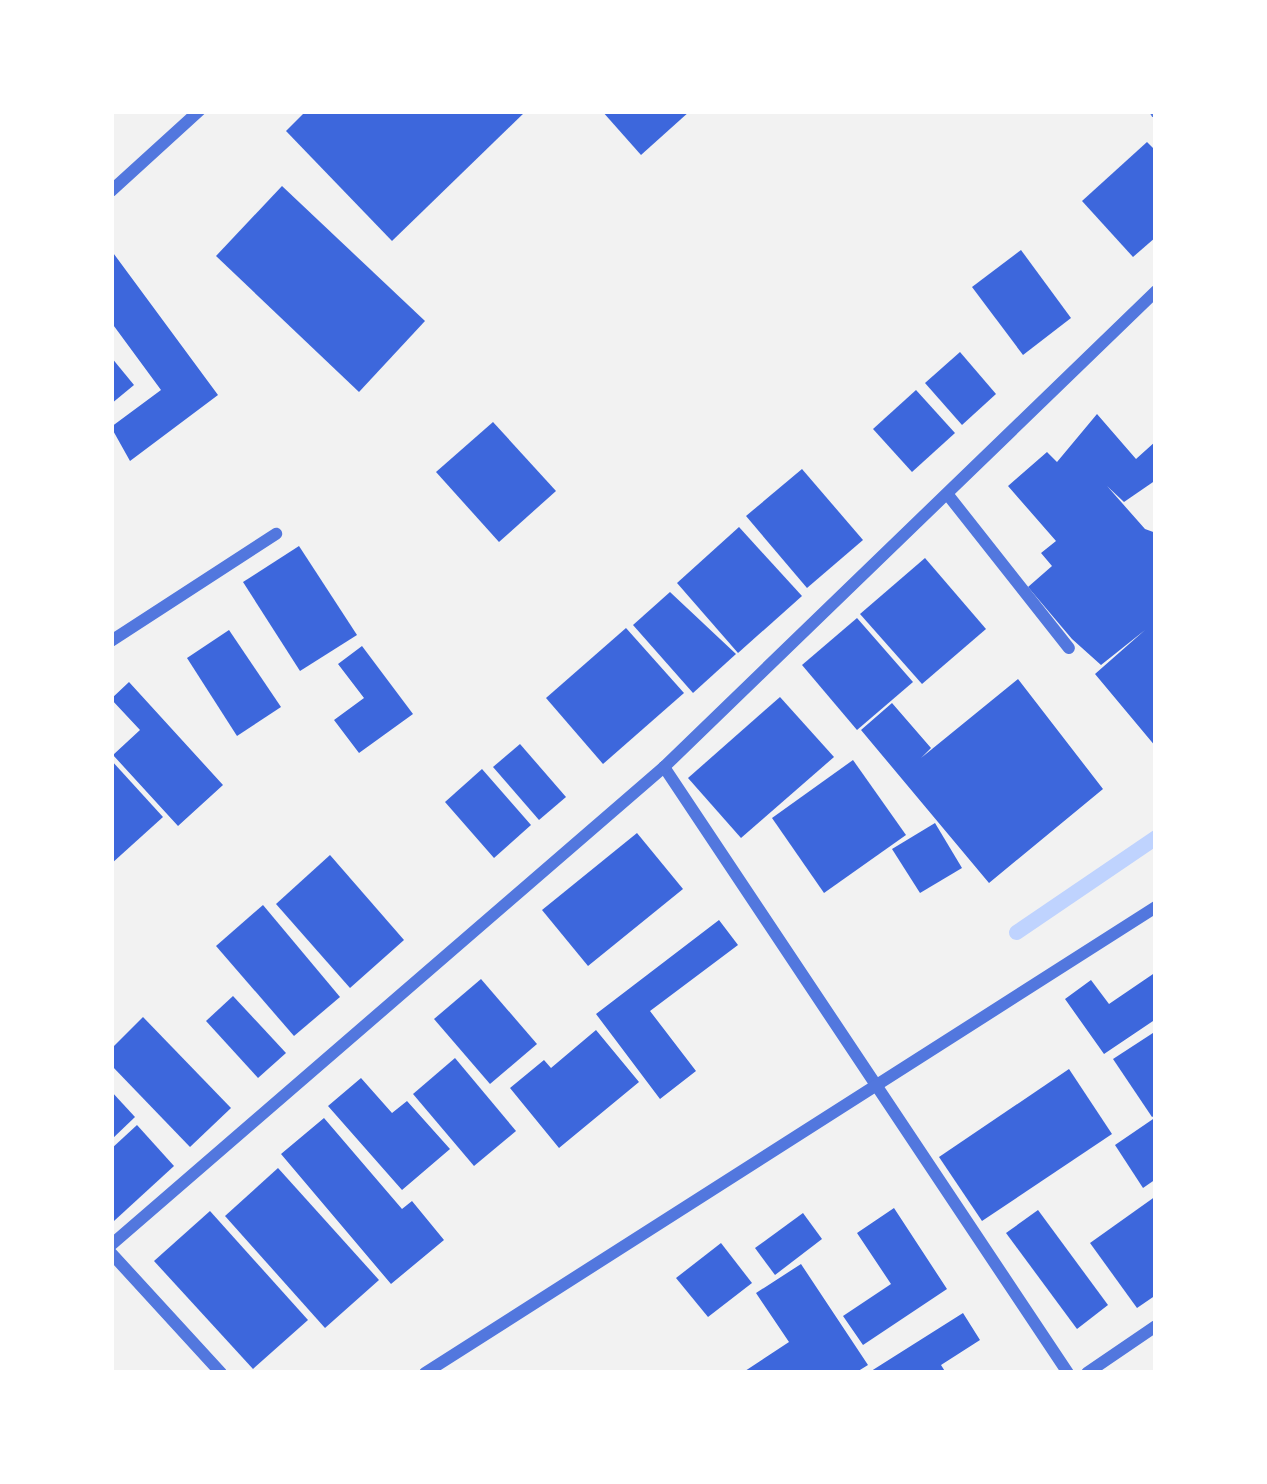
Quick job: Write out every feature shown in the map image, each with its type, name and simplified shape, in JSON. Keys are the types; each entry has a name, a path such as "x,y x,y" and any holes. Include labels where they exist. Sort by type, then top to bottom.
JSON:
{"street":[{"path":"111,191 189,114"},
{"path":"221,1373 111,1249 664,767 1156,291"},
{"path":"948,495 1070,648"},
{"path":"111,641 276,534"},
{"path":"664,767 1068,1373"},
{"path":"425,1373 1156,907"},
{"path":"1087,1373 1156,1326"}],"building":[{"path":"306,111 526,111 392,241 286,131"},
{"path":"602,111 690,111 641,155"},
{"path":"1147,142 1156,151 1156,237 1133,257 1082,201"},
{"path":"282,186 425,321 359,392 216,256"},
{"path":"111,250 218,395 130,461 111,427 161,390 111,322"},
{"path":"1021,250 1071,318 1023,355 972,287"},
{"path":"960,352 996,394 962,425 925,383"},
{"path":"111,357 134,385 111,404"},
{"path":"916,390 955,433 912,472 873,429"},
{"path":"1097,414 1136,459 1156,441 1156,480 1124,502 1107,486 1145,529 1156,533 1156,747 1095,674 1145,630 1101,665 1072,639 1028,587 1052,566 1041,553 1056,541 1008,486 1047,452 1057,462"},
{"path":"493,422 556,491 499,542 436,472"},
{"path":"802,469 863,540 807,588 746,516"},
{"path":"739,527 802,596 738,653 677,583"},
{"path":"299,546 357,635 300,671 243,582"},
{"path":"925,558 986,629 922,684 860,614"},
{"path":"670,592 736,654 693,693 633,625"},
{"path":"857,618 913,682 857,730 802,665"},
{"path":"626,628 684,693 603,764 546,698"},
{"path":"229,630 281,707 237,736 187,658"},
{"path":"362,646 413,714 359,753 334,720 364,698 338,664"},
{"path":"1018,679 1103,789 989,883 861,730 892,703 931,748 921,758"},
{"path":"129,682 223,785 178,826 113,755 140,730 111,699"},
{"path":"780,697 834,757 741,838 688,778"},
{"path":"520,744 566,797 539,820 493,767"},
{"path":"111,760 163,817 111,864"},
{"path":"853,760 906,835 824,893 772,818"},
{"path":"482,769 531,825 494,858 445,802"},
{"path":"935,823 962,868 920,893 892,849"},
{"path":"637,833 683,889 588,966 542,910"},
{"path":"330,855 404,940 350,988 276,904"},
{"path":"263,905 340,997 294,1036 216,946"},
{"path":"719,920 738,945 650,1011 696,1071 660,1099 596,1014"},
{"path":"1156,972 1156,1019 1104,1054 1065,999 1091,980 1109,1004"},
{"path":"481,979 537,1044 490,1084 434,1019"},
{"path":"233,996 286,1053 258,1078 206,1021"},
{"path":"143,1017 231,1108 190,1147 111,1065 111,1049"},
{"path":"596,1030 639,1082 559,1148 510,1088 544,1060 551,1068"},
{"path":"1156,1031 1156,1115 1152,1117 1113,1059"},
{"path":"455,1058 516,1131 474,1166 413,1094"},
{"path":"1069,1069 1112,1134 982,1221 939,1157"},
{"path":"361,1078 392,1113 407,1101 450,1149 402,1190 328,1106"},
{"path":"111,1091 135,1117 111,1140"},
{"path":"1156,1117 1156,1179 1143,1188 1115,1145"},
{"path":"324,1118 402,1209 412,1201 444,1240 391,1284 281,1154"},
{"path":"137,1125 174,1166 114,1221 111,1149"},
{"path":"278,1168 379,1280 325,1328 225,1216"},
{"path":"1156,1196 1156,1295 1137,1308 1090,1243"},
{"path":"894,1208 947,1289 863,1345 843,1316 891,1284 857,1233"},
{"path":"1038,1210 1108,1305 1077,1329 1006,1233"},
{"path":"210,1211 308,1320 253,1369 154,1261"},
{"path":"803,1213 822,1239 775,1275 755,1248"},
{"path":"721,1243 752,1283 708,1317 676,1278"},
{"path":"801,1264 868,1365 855,1373 742,1373 789,1342 756,1293"},
{"path":"963,1313 980,1340 941,1365 946,1373 868,1373"}],"waterway":[{"path":"1016,932 1156,837"}]}
